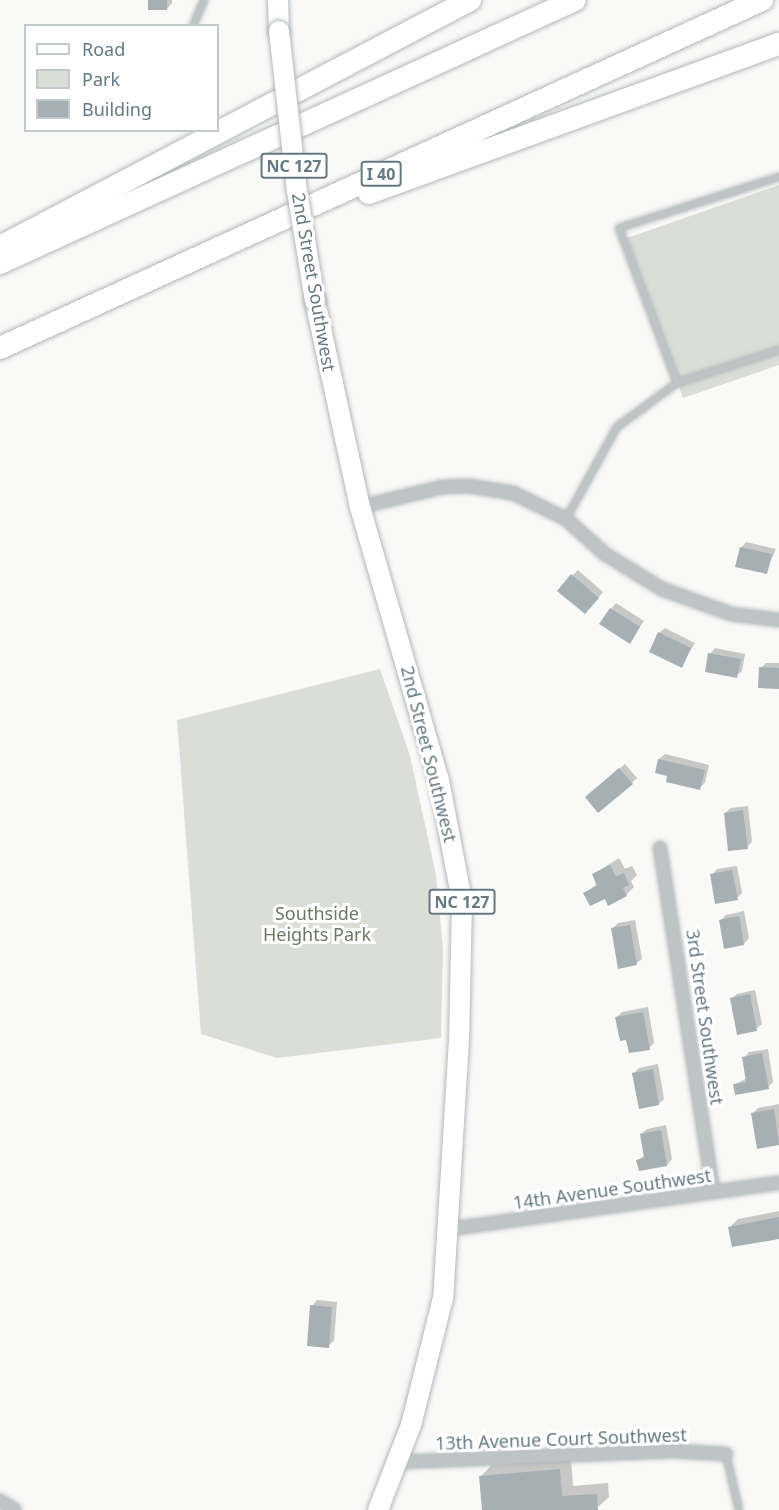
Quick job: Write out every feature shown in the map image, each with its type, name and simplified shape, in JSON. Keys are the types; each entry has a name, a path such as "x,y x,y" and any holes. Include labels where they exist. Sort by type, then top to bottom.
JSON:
{"highway":[{"path":"0,248 470,0"},
{"path":"0,263 575,0"},
{"name":"I 40","path":"0,348 762,0"},
{"path":"252,234 779,44"}],"main road":[{"name":"2nd Street Southwest","path":"278,0 279,31 297,191 315,301 360,507 439,780 462,901 450,1229 431,1353 398,1462 378,1510"}],"street":[{"path":"360,507 424,489 469,486 513,493 566,519 605,554 662,589 730,614 779,620"},
{"name":"3rd Street Southwest","path":"660,848 713,1192"},
{"name":"14th Avenue Southwest","path":"450,1229 779,1183"},
{"name":"13th Avenue Court Southwest","path":"398,1462 673,1451 726,1454"},
{"path":"0,1501 15,1510"}],"lane":[{"path":"194,24 204,0"},
{"path":"678,383 619,228 779,177"},
{"path":"566,519 617,427 678,383 779,350"},
{"path":"726,1454 739,1510"}],"green space":[{"path":"779,185 779,365 683,398 627,238"},
{"name":"Southside Heights Park","path":"380,669 410,756 436,875 443,949 441,1038 277,1058 201,1034 177,720"}],"building":[{"path":"148,0 167,0 167,10 148,10"},
{"path":"740,547 772,554 767,574 735,567"},
{"path":"571,574 599,598 585,614 557,591"},
{"path":"610,608 640,627 630,644 599,624"},
{"path":"658,632 691,648 682,668 649,652"},
{"path":"708,653 741,659 737,678 705,672"},
{"path":"759,667 779,668 779,689 758,688"},
{"path":"658,759 705,770 700,790 666,782 667,776 655,773"},
{"path":"619,768 633,784 598,813 585,797"},
{"path":"743,810 748,849 728,851 724,813"},
{"path":"610,865 616,877 624,873 629,885 623,888 627,896 608,906 605,899 590,906 583,893 597,886 592,874"},
{"path":"732,870 738,900 715,904 710,874"},
{"path":"739,916 744,945 724,949 719,920"},
{"path":"630,925 637,965 618,969 611,928"},
{"path":"750,994 757,1031 737,1035 730,998"},
{"path":"643,1012 650,1050 629,1053 626,1040 620,1041 615,1017"},
{"path":"762,1053 769,1089 735,1095 733,1084 746,1082 742,1057"},
{"path":"653,1069 659,1105 639,1109 632,1073"},
{"path":"774,1109 779,1145 757,1149 751,1113"},
{"path":"661,1130 667,1166 639,1171 636,1160 644,1158 640,1134"},
{"path":"779,1217 779,1239 732,1247 728,1227"},
{"path":"310,1305 332,1307 329,1348 307,1346"},
{"path":"560,1469 562,1496 597,1494 598,1510 482,1510 479,1476"}]}
